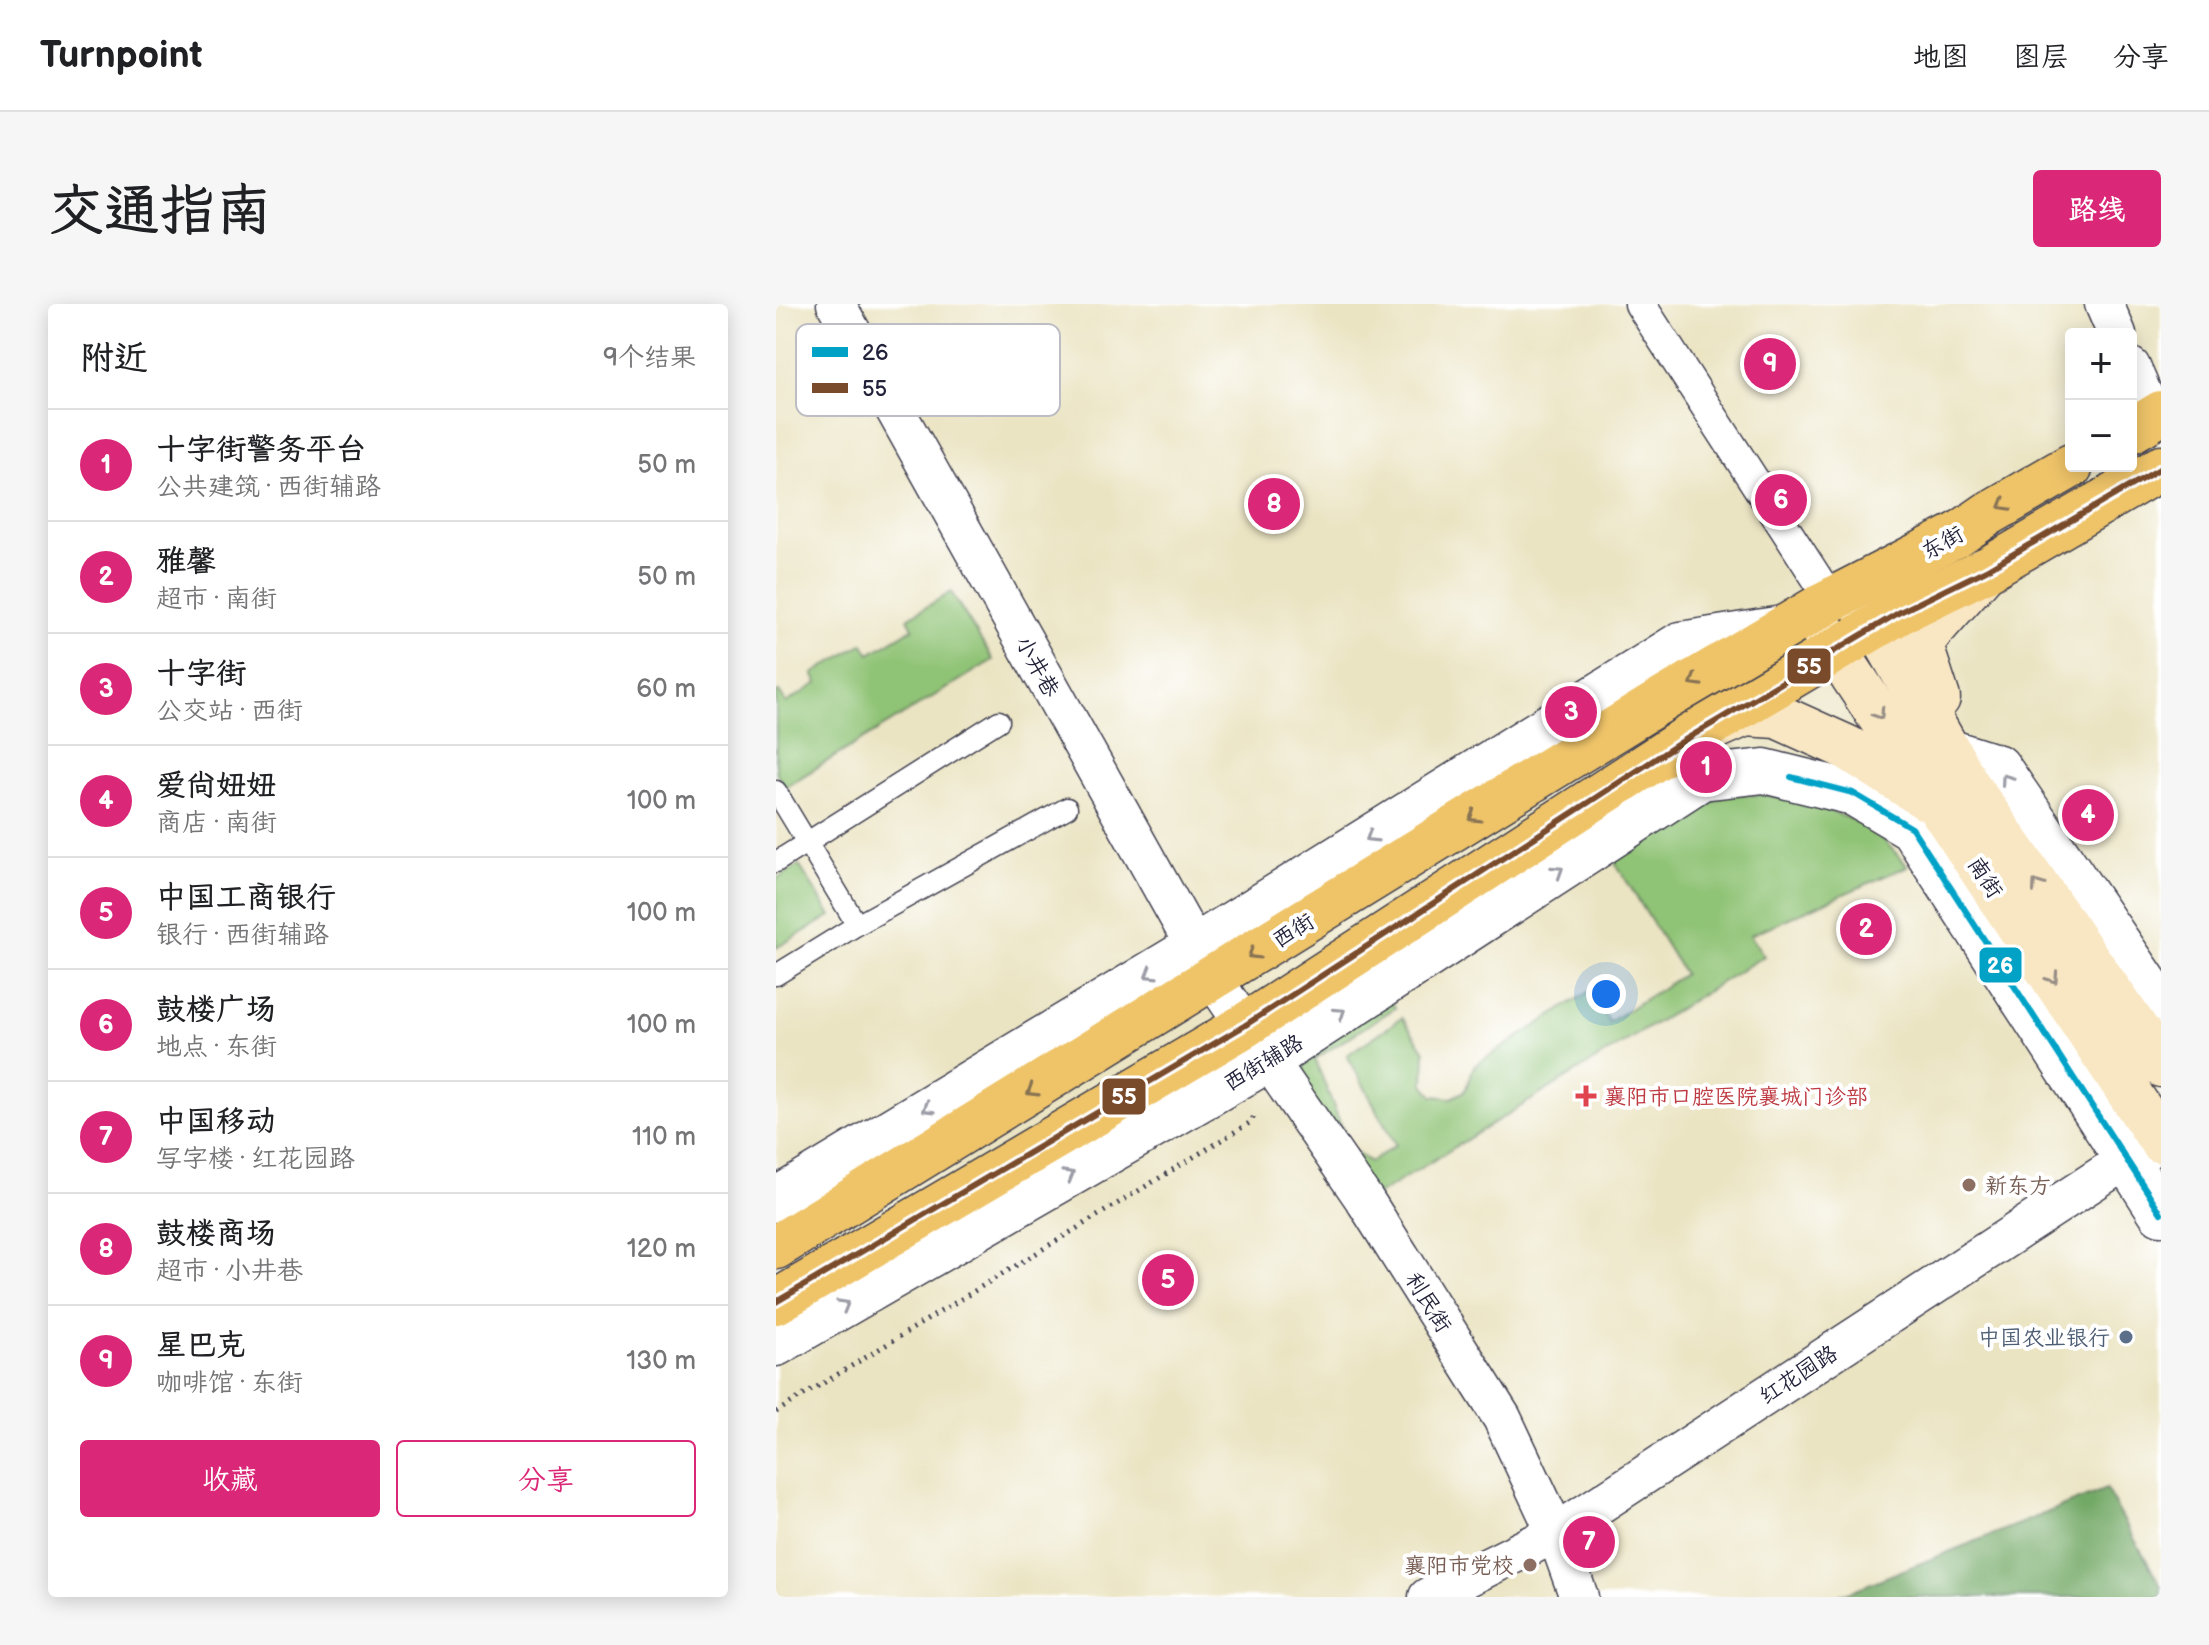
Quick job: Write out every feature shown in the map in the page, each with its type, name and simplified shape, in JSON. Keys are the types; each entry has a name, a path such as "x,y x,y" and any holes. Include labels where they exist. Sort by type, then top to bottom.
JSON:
{"main road":[{"name":"东街","path":"1835,650 1986,570 2161,468"},
{"name":"东街","path":"1820,607 1959,534 2065,470"},
{"path":"1955,782 1920,643 1986,570"},
{"name":"西街","path":"776,1247 1204,963 1820,607"},
{"name":"南街","path":"1820,607 1877,626 1955,782 2150,1148"},
{"name":"南街","path":"1820,607 1835,650 1955,782 2161,1065"},
{"path":"776,1302 1256,1043 1692,760 1835,650"},
{"path":"1692,760 1745,714 1777,716 1848,748 1955,782"}],"street":[{"name":"小井巷","path":"836,304 847,324"},
{"path":"1640,304 1820,607"},
{"path":"2104,304 2114,328"},
{"path":"2137,386 2148,421"},
{"name":"小井巷","path":"899,416 1204,963 1256,1043"},
{"path":"1692,760 1764,771 1853,793 1912,828 2150,1148 2161,1213"},
{"path":"1955,782 1998,767 2161,1005"},
{"path":"776,1200 1204,963"},
{"name":"西街辅路","path":"776,1344 1256,1043"},
{"name":"利民街","path":"1256,1043 1366,1202 1502,1418 1556,1533 1579,1597"},
{"name":"红花园路","path":"1428,1597 1556,1533 2109,1171 2150,1148"}],"lane":[{"path":"776,862 999,721"},
{"path":"776,791 857,925"},
{"path":"776,975 857,925 1067,808"}],"green space":[{"path":"951,592 993,660 785,787 776,772 776,693 779,692 786,703 818,683 813,674 863,643 870,654 913,628 908,618"},
{"path":"1698,793 1768,795 1812,804 1871,827 1908,866 1750,935 1764,956 1366,1202 1268,1060 1384,985 1395,1008 1315,1059 1350,1148 1370,1162 1396,1145 1347,1055 1402,1018 1425,1051 1424,1084 1433,1096 1452,1098 1465,1091 1474,1066 1590,991 1609,1022 1684,974 1610,854"},
{"path":"799,865 831,916 776,948 776,879"},
{"path":"2106,1489 2161,1586 2161,1597 1836,1597"}],"transit line":[{"name":"55","path":"776,1302 1244,1026 1683,741 1900,612 1986,570 2161,468"},
{"name":"26","path":"1791,777 1853,793 1912,828 2161,1213"}],"place":[{"name":"星巴克","path":"1770,364"},
{"name":"鼓楼广场","path":"1781,500"},
{"name":"鼓楼商场","path":"1274,504"},
{"name":"十字街","path":"1571,712"},
{"name":"十字街警务平台","path":"1706,767"},
{"name":"爱尚妞妞","path":"2088,815"},
{"name":"雅馨","path":"1866,929"},
{"name":"襄阳市口腔医院襄城门诊部","path":"1586,1096"},
{"name":"新东方","path":"1969,1185"},
{"name":"中国工商银行","path":"1168,1280"},
{"name":"中国农业银行","path":"2126,1337"},
{"name":"中国移动","path":"1589,1542"},
{"name":"襄阳市党校","path":"1530,1565"}]}
